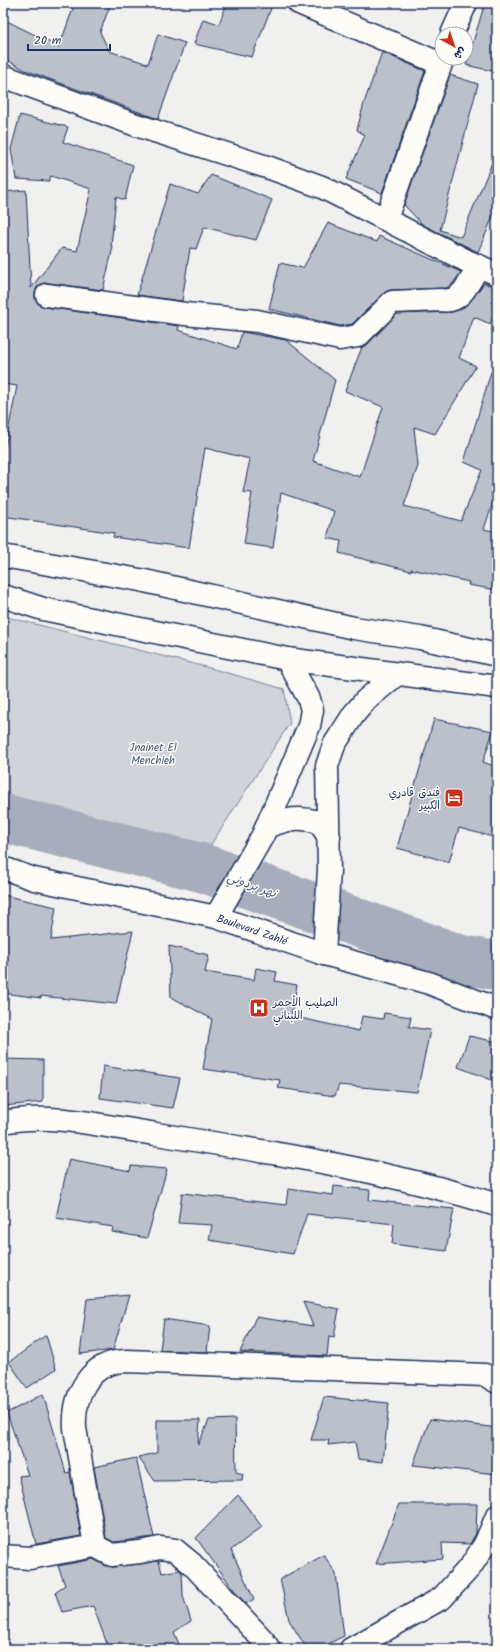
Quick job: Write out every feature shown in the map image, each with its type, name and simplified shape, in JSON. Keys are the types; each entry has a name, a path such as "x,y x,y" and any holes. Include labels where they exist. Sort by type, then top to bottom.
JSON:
{"street":[{"path":"299,3 434,58"},
{"path":"456,26 466,3"},
{"path":"386,219 440,66"},
{"path":"3,76 136,125 270,168 322,187 488,270 455,299 448,301 392,302 358,336 345,339 257,321 185,314 47,295"},
{"path":"3,556 140,580 354,628 420,638 497,655"},
{"path":"3,596 43,609 287,659 497,687"},
{"path":"220,909 264,831 309,726 312,710 309,699 287,659"},
{"path":"324,954 329,841 327,766 334,745 354,714 366,700 397,674"},
{"path":"264,831 288,819 302,818 319,822 329,841"},
{"name":"Boulevard Zahlé","path":"3,868 34,879 220,909 324,954 429,983 497,1009"},
{"path":"3,1122 13,1120 70,1121 234,1147 394,1177 465,1195 497,1206"},
{"path":"95,1546 75,1428 74,1414 76,1402 91,1376 106,1364 116,1361 135,1361 485,1374 497,1382"},
{"path":"351,1649 442,1598 471,1566 485,1544 497,1516"},
{"path":"3,1556 30,1558 95,1546 112,1555 160,1548 176,1550 192,1564 269,1649"}],"green space":[{"name":"Jnainet El Menchieh","path":"3,616 210,668 284,689 290,723 195,869 3,807"}],"building":[{"path":"75,3 111,3 100,32 109,51 148,64 158,34 185,43 158,119 25,70 3,58 3,19 59,47"},
{"path":"227,3 273,3 252,57 194,44 203,19 219,24"},
{"path":"485,3 497,3 497,72 470,66 474,66 474,39"},
{"path":"382,52 425,71 382,193 346,179 365,135 357,130 364,103"},
{"path":"450,75 478,84 440,230 461,237 497,151 497,207 478,252 423,225 404,205"},
{"path":"20,115 68,127 63,142 133,165 125,200 116,197 111,246 113,247 103,290 43,283 37,287 35,293 35,299 39,305 179,326 178,330 237,349 242,332 286,340 335,380 313,461 360,477 383,407 345,391 362,347 367,345 397,314 452,312 461,309 469,303 484,283 497,288 497,306 490,324 474,317 459,358 476,366 435,434 414,427 418,466 404,506 461,521 482,470 464,462 491,372 497,373 497,491 484,529 497,532 497,590 468,585 469,582 411,569 411,571 339,553 341,541 327,538 334,511 281,493 273,548 244,544 252,493 243,492 250,459 205,448 189,548 113,537 114,533 3,516 3,457 17,386 3,384 3,192 26,190 31,288 62,248 77,251 91,189 51,176 49,181 16,179 11,149"},
{"path":"211,175 272,200 256,240 204,227 196,249 190,248 182,301 137,295 170,184 198,194"},
{"path":"328,223 377,242 379,236 461,272 454,282 447,288 391,290 384,293 352,324 340,326 269,309 280,263 303,268"},
{"name":"فندق قادري الكبير","path":"434,719 493,731 483,762 497,767 497,838 459,828 449,862 397,848"},
{"path":"3,895 56,907 51,940 133,931 116,1004 41,996 41,998 3,993"},
{"path":"169,946 209,955 205,972 254,980 256,968 277,972 275,981 297,985 291,1016 359,1031 362,1016 383,1019 384,1013 411,1017 409,1027 430,1030 417,1092 339,1085 335,1096 278,1088 280,1080 203,1069 212,1019 171,997"},
{"path":"469,1036 497,1042 497,1082 458,1067"},
{"path":"3,1059 43,1060 43,1102 3,1106"},
{"path":"103,1066 180,1078 173,1108 100,1098"},
{"path":"69,1159 130,1171 131,1166 167,1169 147,1238 112,1232 113,1227 56,1218"},
{"path":"334,1186 370,1190 369,1200 454,1209 446,1251 392,1244 394,1224 307,1214 293,1254 209,1240 212,1225 178,1223 182,1193 286,1205 288,1189 333,1195"},
{"path":"129,1295 113,1350 80,1354 87,1299"},
{"path":"303,1302 339,1309 334,1337 329,1336 327,1356 240,1352 256,1317 313,1326"},
{"path":"164,1319 210,1326 207,1352 160,1350"},
{"path":"46,1335 56,1369 27,1388 9,1362"},
{"path":"43,1394 66,1473 70,1472 81,1536 36,1544 19,1476 28,1475 7,1413"},
{"path":"324,1397 389,1403 383,1462 358,1459 355,1442 328,1445 329,1440 311,1440"},
{"path":"235,1419 236,1472 243,1474 242,1480 155,1481 138,1457 157,1453 157,1420 200,1420 198,1445 209,1420"},
{"path":"430,1419 497,1428 497,1474 413,1465"},
{"path":"136,1458 154,1537 114,1542 106,1538 94,1467"},
{"path":"238,1495 262,1527 231,1550 254,1599 246,1604 196,1538"},
{"path":"399,1504 477,1504 476,1533 470,1544 442,1543 443,1559 376,1564"},
{"path":"324,1555 336,1574 344,1636 318,1649 307,1649 289,1620 280,1579"},
{"path":"93,1559 106,1566 113,1567 159,1561 162,1573 179,1570 182,1572 183,1596 191,1621 174,1632 181,1649 109,1649 93,1606 62,1612 55,1592 65,1585 58,1566"}],"waterway":[{"name":"نهر بردوني","path":"3,818 203,868 460,959 497,966"}],"place":[{"name":"فندق قادري الكبير","path":"454,798"},
{"name":"الصليب الأحمر اللبناني","path":"259,1008"}]}
